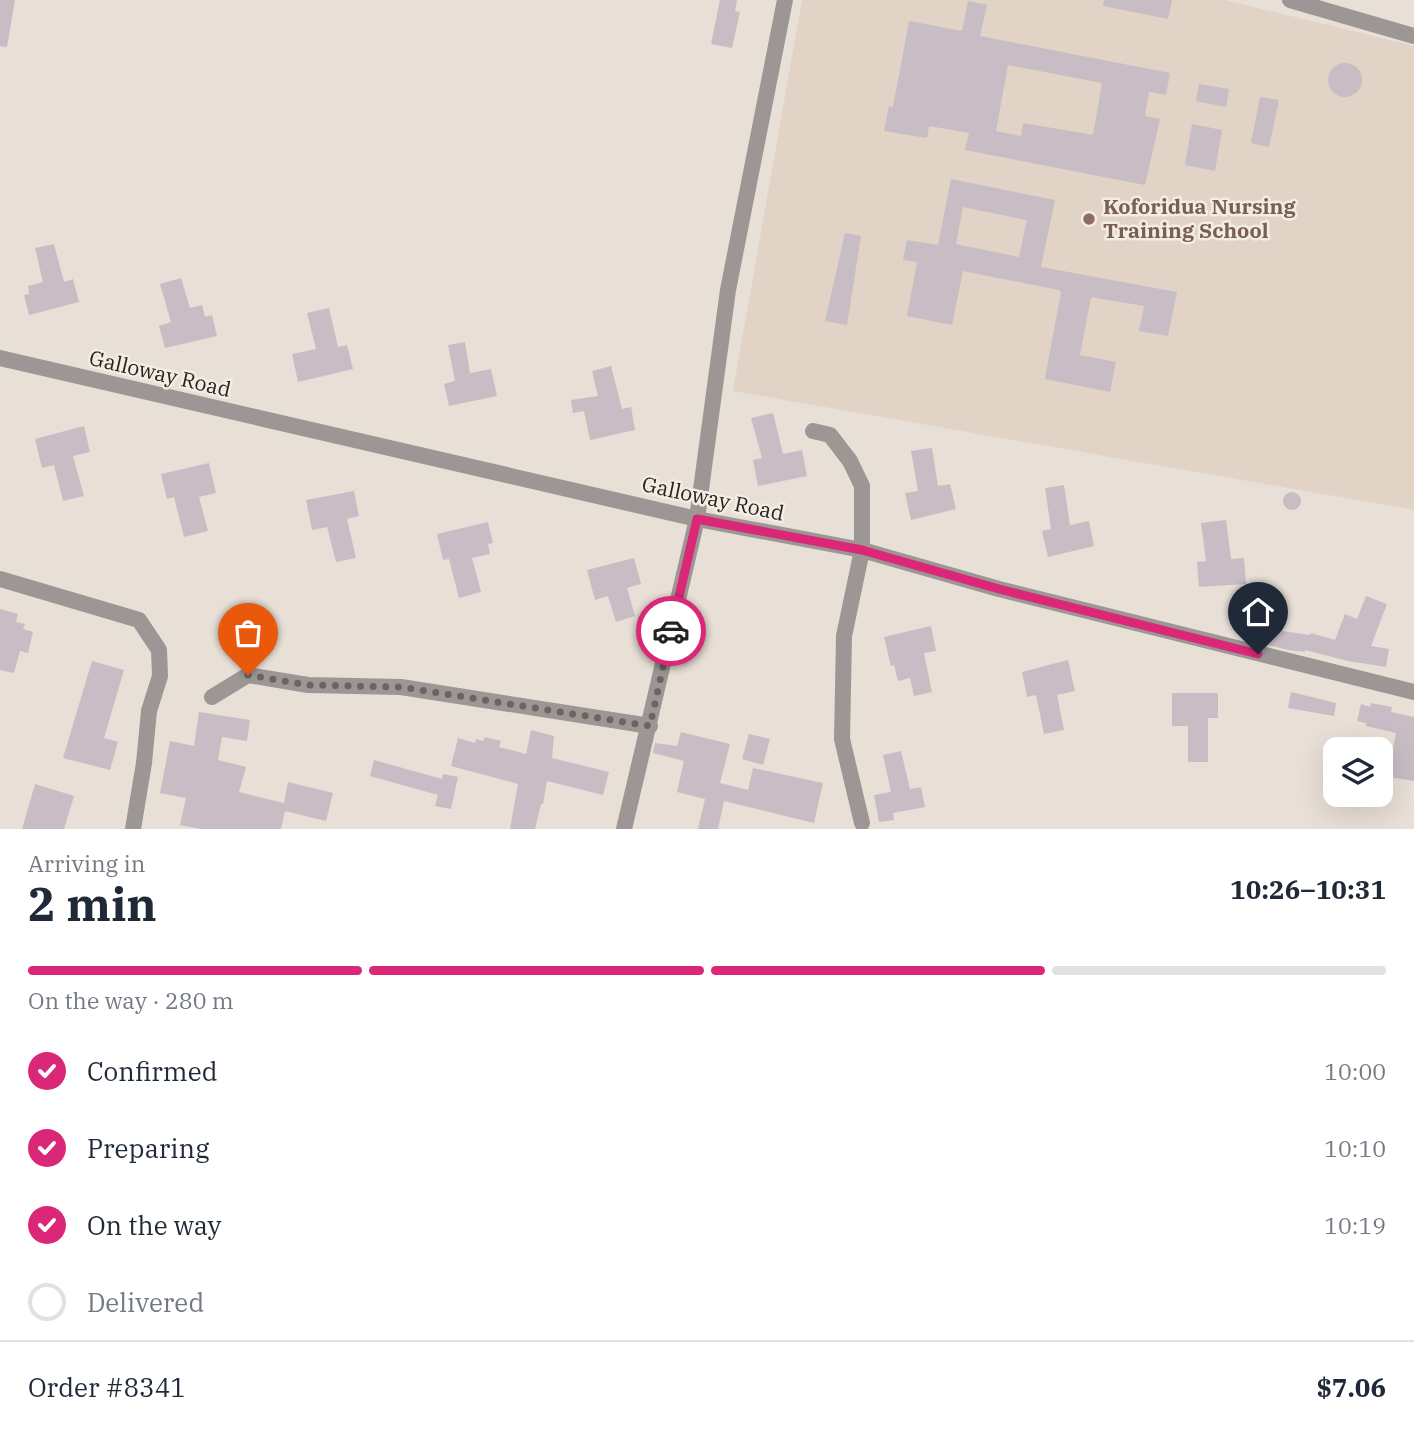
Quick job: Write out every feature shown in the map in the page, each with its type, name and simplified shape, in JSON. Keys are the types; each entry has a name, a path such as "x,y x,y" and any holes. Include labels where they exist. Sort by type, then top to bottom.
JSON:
{"street":[{"path":"624,829 697,519 728,290 785,0"},
{"path":"1290,0 1414,36"},
{"name":"Galloway Road","path":"0,358 697,519 862,550 999,589 1414,692"},
{"path":"813,431 830,435 850,461 862,486 862,550 844,636 842,739 862,823"},
{"path":"0,579 139,620 159,650 160,676 149,711 144,763 132,829"},
{"path":"212,696 248,675 308,685 401,687 650,726"}],"shaded area":[{"name":"Koforidua Nursing Training School","path":"802,0 1225,0 1414,46 1414,510 733,391"}],"building":[{"path":"0,0 15,0 7,47 0,46"},
{"path":"720,0 737,0 735,11 740,12 732,48 711,44"},
{"path":"1104,0 1172,0 1168,19 1103,6"},
{"path":"968,1 987,5 980,36 1170,73 1166,95 1149,92 1145,116 1160,119 1145,185 965,150 969,133 929,126 927,138 884,131 889,106 893,107 909,21 962,31","holes":["1008,65 1102,83 1093,135 1023,123 1021,136 996,131"]},
{"path":"1345,63 1357,68 1362,80 1357,92 1345,97 1333,92 1328,80 1333,68"},
{"path":"1199,84 1229,89 1226,107 1196,101"},
{"path":"1260,97 1279,100 1269,147 1251,143"},
{"path":"1192,124 1222,130 1215,171 1185,165"},
{"path":"951,179 1055,200 1041,267 1177,292 1168,336 1139,331 1144,306 1091,297 1080,355 1116,362 1110,392 1045,379 1061,292 1059,290 963,271 952,325 907,316 917,262 903,260 907,240 938,245","holes":["963,207 1027,220 1019,257 956,244"]},
{"path":"845,233 861,236 847,325 825,321"},
{"path":"54,244 64,282 73,279 79,302 29,315 24,295 29,294 28,286 43,282 35,248"},
{"path":"181,278 190,308 202,305 205,317 212,315 217,336 165,348 159,326 171,322 160,284"},
{"path":"329,308 338,347 347,345 353,369 298,382 292,354 316,349 307,313"},
{"path":"465,342 470,373 491,369 497,396 449,406 444,384 455,381 448,345"},
{"path":"611,366 622,409 631,407 635,430 590,440 584,411 573,413 571,400 598,396 592,371"},
{"path":"773,413 783,454 802,450 807,476 758,486 753,460 762,458 751,418"},
{"path":"84,426 90,452 73,456 84,496 63,501 54,465 42,468 35,439"},
{"path":"932,448 938,486 950,484 956,509 911,520 905,493 918,491 911,451"},
{"path":"209,463 216,493 199,497 208,531 184,537 174,497 167,499 161,474"},
{"path":"1064,485 1070,525 1089,521 1094,546 1048,557 1042,531 1051,529 1045,488"},
{"path":"354,491 359,516 347,519 356,558 336,562 327,527 312,530 306,500"},
{"path":"1288,492 1296,492 1301,501 1299,508 1288,510 1283,505 1283,497"},
{"path":"1226,520 1231,559 1244,558 1246,584 1199,587 1197,562 1206,561 1201,523"},
{"path":"488,522 493,543 488,544 490,554 472,558 481,592 459,598 449,559 443,560 437,534"},
{"path":"634,558 641,584 627,588 635,616 616,622 608,596 595,600 587,570"},
{"path":"1366,596 1387,604 1371,646 1389,649 1386,667 1260,643 1263,623 1283,626 1282,631 1311,633 1335,640 1345,614 1357,619"},
{"path":"0,609 18,614 16,622 25,624 23,629 33,632 28,653 20,651 14,673 0,670"},
{"path":"931,626 936,651 924,653 932,692 914,696 910,678 898,681 894,665 891,666 884,637"},
{"path":"1068,660 1075,691 1057,695 1064,730 1044,734 1036,695 1027,697 1022,672"},
{"path":"92,661 124,670 104,738 118,742 110,770 63,758"},
{"path":"1291,692 1336,703 1334,716 1288,708"},
{"path":"1172,693 1218,693 1218,718 1208,718 1208,762 1188,762 1188,726 1172,726"},
{"path":"1371,703 1392,707 1391,712 1414,717 1414,781 1393,778 1396,733 1366,726 1366,723 1357,721 1361,704 1370,707"},
{"path":"199,712 250,720 247,741 222,737 218,760 246,767 239,792 284,803 288,782 333,793 326,821 285,811 281,829 201,829 180,825 186,798 160,793 170,741 194,746"},
{"path":"531,730 554,736 552,758 609,772 603,795 547,781 535,829 510,829 518,784 451,766 458,738 475,743 476,739 483,741 485,737 501,741 499,747 526,754"},
{"path":"681,732 730,744 720,783 748,790 753,768 823,783 814,823 724,801 718,829 698,829 705,799 677,792 684,761 653,753 655,743 677,746"},
{"path":"749,734 770,739 763,765 742,759"},
{"path":"901,751 910,789 921,787 925,807 893,813 894,820 879,822 874,795 891,792 883,755"},
{"path":"374,760 442,779 443,774 458,777 451,809 435,806 438,795 370,776"},
{"path":"35,784 74,796 64,829 22,829"}],"way so far":[{"path":"248,675 308,685 401,687 650,726 671,631"}],"place":[{"name":"Koforidua Nursing Training School","path":"1089,219"}],"route":[{"path":"671,631 697,519 862,550 999,589 1258,654"}]}
